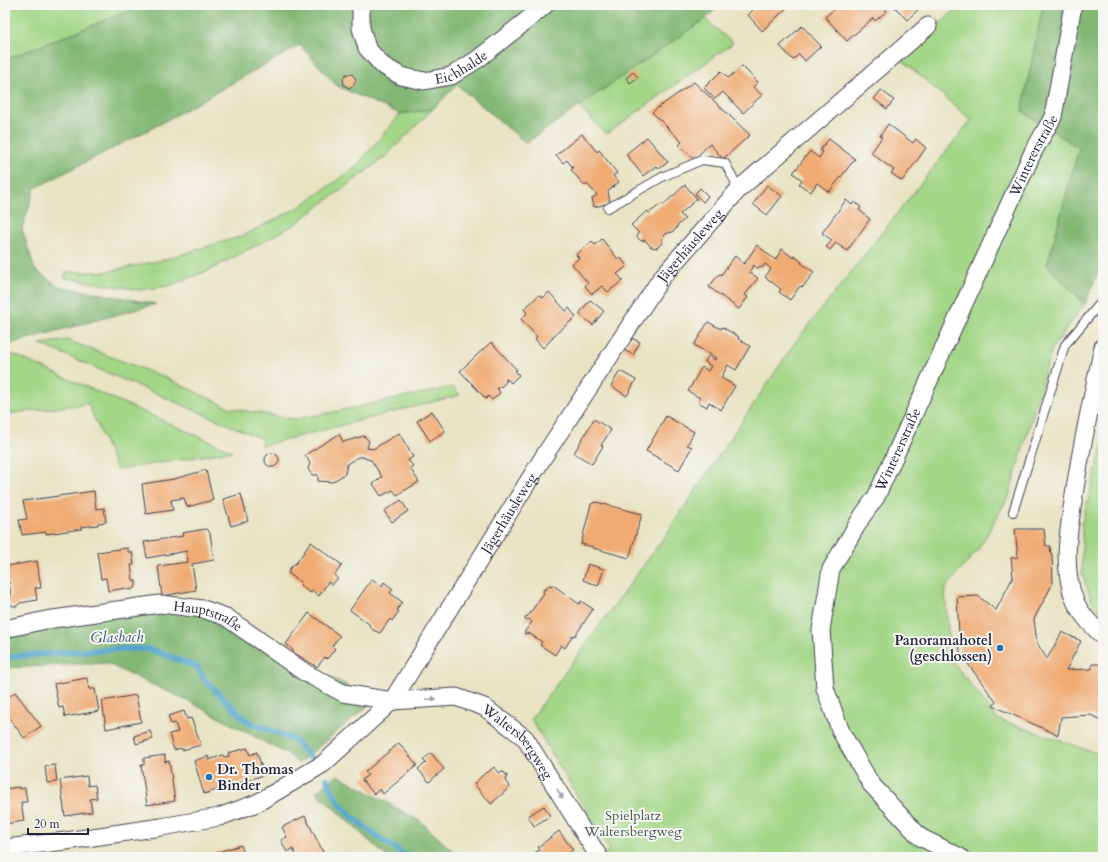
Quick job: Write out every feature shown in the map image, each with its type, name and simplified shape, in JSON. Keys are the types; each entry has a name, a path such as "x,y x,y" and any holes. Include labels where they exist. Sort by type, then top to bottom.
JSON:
{"street":[{"name":"Eichhalde","path":"361,5 361,28 367,48 382,65 402,76 424,82 451,76 478,59 526,22 545,5"},
{"name":"Wintererstraße","path":"960,857 920,837 871,784 841,732 825,688 821,630 831,569 863,515 876,497 1033,152 1053,117 1073,5"},
{"name":"Jägerhäusleweg","path":"5,848 66,841 218,816 258,803 323,764 392,701 544,456 662,277 739,189 928,26"},
{"path":"1103,347 1077,470 1067,541 1068,577 1075,601 1088,623 1103,636"},
{"name":"Hauptstraße","path":"5,629 46,620 160,604 203,609 226,617 304,672 343,693 392,701"},
{"name":"Waltersbergweg","path":"392,701 456,698 484,707 525,738 599,857"}],"lane":[{"path":"608,208 664,176 702,160 725,163 739,189"},
{"path":"1013,512 1065,345 1103,300"}],"green space":[{"path":"5,5 144,5 5,61"},
{"path":"144,5 720,5 705,19 526,143 457,85 433,109 400,114 337,86 300,45 160,124 35,188 22,229 35,270 58,286 156,304 9,344 5,349 5,61"},
{"name":"Spielplatz Waltersbergweg","path":"960,5 1043,5 1022,111 1079,148 1047,265 1085,304 1052,348 1009,496 979,548 945,589 950,658 997,719 1103,755 1103,857 599,857 610,850 531,719 665,536 794,344 971,120 900,58"},
{"path":"1043,5 1103,5 1103,260 1085,304 1047,265 1079,148 1022,111"},
{"path":"705,19 733,43 607,134 578,106"},
{"path":"433,109 385,157 294,225 210,270 168,286 140,290 64,278 66,272 105,272 163,260 242,236 299,207 356,167 400,114"},
{"path":"67,340 164,377 230,408 287,418 296,419 453,387 460,395 261,446 262,439 40,344"},
{"path":"5,351 232,451 117,470 88,404 5,414"},
{"path":"1103,443 1103,616 1092,602 1082,573 1082,522"},
{"path":"160,606 203,611 375,700 298,764 289,755 190,702 106,663 5,668 5,632"},
{"path":"338,775 420,821 459,857 387,857 316,792"}],"building":[{"path":"754,5 790,5 762,31 748,15 756,7"},
{"path":"839,5 881,5 887,11 875,21 873,18 847,41 825,17"},
{"path":"893,5 921,5 922,6 907,20"},
{"path":"802,26 821,46 805,61 799,54 793,60 780,46"},
{"path":"742,66 758,82 753,87 762,95 743,113 723,92 715,99 704,88 721,71 728,78"},
{"path":"633,72 638,77 630,83 626,78"},
{"path":"346,74 352,74 356,79 354,85 349,88 344,85 343,79"},
{"path":"694,82 750,135 723,159 710,144 694,159 679,145 682,142 652,112"},
{"path":"881,90 894,100 887,109 874,99"},
{"path":"888,124 913,143 916,139 926,148 902,181 891,173 894,170 871,153 882,137 880,136"},
{"path":"582,134 597,152 599,150 617,173 613,176 619,182 608,191 610,203 594,207 592,198 597,195 587,184 585,186 571,170 573,168 567,160 563,163 556,155"},
{"path":"647,137 668,162 659,169 656,166 643,176 626,154"},
{"path":"829,139 855,159 829,192 817,183 811,192 799,184 802,180 793,173 810,151 819,158 823,152 820,150"},
{"path":"685,185 697,199 680,214 685,219 671,233 667,233 662,238 662,243 657,248 651,247 645,240 641,241 637,237 638,232 631,225 647,211 649,213 661,204 663,205"},
{"path":"767,185 782,196 767,215 753,204"},
{"path":"700,188 708,196 703,202 695,194"},
{"path":"846,200 852,205 854,202 861,207 859,210 870,219 847,251 836,243 830,250 826,247 832,240 822,233"},
{"path":"602,239 618,259 620,257 627,266 617,274 623,280 608,292 602,286 592,294 585,286 588,283 572,264 579,258 576,255 592,241 595,245"},
{"path":"757,245 775,260 782,249 793,258 794,256 814,272 803,287 800,286 790,300 779,292 781,289 765,277 771,269 765,264 763,267 757,268 754,265 749,272 758,278 745,295 748,297 739,309 709,287 719,274 721,275 735,256 744,264"},
{"path":"549,292 566,311 569,308 576,317 552,337 553,338 543,348 535,339 537,337 521,319 527,313 524,309 539,295 543,298"},
{"path":"590,300 604,311 593,325 579,314"},
{"path":"708,322 721,329 722,327 739,337 738,339 750,346 736,370 728,365 721,378 735,386 721,410 709,402 707,407 698,402 700,398 688,391 702,367 708,371 711,366 705,362 708,356 715,360 716,358 694,345"},
{"path":"631,338 640,342 633,355 624,350"},
{"path":"491,342 517,370 515,371 519,375 511,383 507,379 505,380 507,381 501,387 500,386 497,388 500,393 492,400 488,396 486,399 460,371"},
{"path":"620,371 636,380 627,396 611,386"},
{"path":"432,411 445,431 430,441 417,421"},
{"path":"666,416 694,432 687,445 692,447 679,470 646,451"},
{"path":"594,419 611,430 601,445 603,446 592,464 574,453"},
{"path":"399,433 413,457 408,460 413,466 410,468 419,482 397,495 393,490 381,496 373,484 382,477 371,460 364,457 358,457 347,464 345,474 332,482 318,481 318,475 312,475 308,469 310,463 305,455 339,434 343,442 364,436 369,441 367,448 373,449"},
{"path":"269,453 275,453 279,457 279,463 275,467 269,467 265,463 265,457"},
{"path":"206,470 213,500 187,507 184,498 171,500 173,510 146,514 142,484 174,479"},
{"path":"94,491 96,509 104,508 106,522 98,523 98,525 81,527 82,529 46,534 46,532 22,535 19,520 27,519 23,501"},
{"path":"241,494 248,521 231,526 223,499"},
{"path":"401,500 408,511 392,522 384,511"},
{"path":"596,502 642,514 629,558 581,544 591,504"},
{"path":"206,529 210,533 214,560 192,564 196,590 162,596 158,566 188,562 187,551 147,558 144,542 183,536 182,533"},
{"name":"Panoramahotel (geschlossen)","path":"1015,529 1044,529 1046,546 1050,546 1052,554 1053,583 1034,619 1037,643 1047,659 1062,632 1081,641 1066,670 1092,669 1092,664 1103,664 1103,721 1091,715 1061,717 1058,735 993,706 996,702 960,653 957,597 978,596 996,610 1013,577 1011,558 1018,557"},
{"path":"311,542 342,565 334,576 338,578 332,585 328,582 319,596 312,590 310,593 300,585 302,583 288,573 290,568 297,562"},
{"path":"128,548 128,552 132,552 134,565 131,565 133,580 136,581 136,586 133,589 128,590 126,588 108,591 106,578 101,579 97,552"},
{"path":"37,561 41,588 35,588 37,600 20,603 17,606 13,606 8,600 11,596 9,582 5,582 5,570 7,569 7,566"},
{"path":"588,564 604,569 598,586 583,580"},
{"path":"372,579 382,586 384,582 393,589 390,593 402,602 397,610 399,611 392,621 390,619 380,633 373,630 369,624 350,610"},
{"path":"553,585 579,604 581,601 593,609 575,636 573,635 565,648 561,645 555,655 540,645 542,642 529,633 525,634 525,631 532,622 529,619 525,620 525,617 528,616 544,593 544,589 546,590 548,586"},
{"path":"309,613 340,636 332,646 335,649 327,659 325,657 317,667 293,652 293,650 286,644"},
{"path":"87,678 89,689 95,689 99,711 65,717 63,707 59,708 54,684"},
{"path":"15,692 41,726 24,738 5,712 5,700"},
{"path":"136,695 141,722 106,729 102,701"},
{"path":"184,711 187,719 191,718 201,745 182,750 181,748 174,750 169,734 178,732 175,723 171,724 168,716"},
{"path":"150,731 153,739 136,744 134,736"},
{"path":"399,743 417,765 383,794 380,789 374,794 362,780 368,775 365,772"},
{"path":"247,748 250,755 257,752 264,775 204,794 194,761 208,756 209,760 223,755 224,757 229,756 228,753"},
{"path":"431,753 444,769 429,782 418,769 426,763 423,760"},
{"path":"165,755 165,762 169,761 175,801 147,805 141,765 144,765 144,758"},
{"path":"55,765 57,782 47,783 45,766"},
{"path":"494,767 498,773 504,772 507,776 505,781 510,787 491,804 474,784 486,772 487,773"},
{"path":"87,776 88,786 95,785 97,798 90,799 92,812 65,816 60,780"},
{"path":"19,787 19,789 25,788 27,802 21,802 24,821 5,824 5,789"},
{"path":"544,806 550,816 534,826 528,816"},
{"path":"305,816 325,856 305,857 305,855 297,857 293,849 287,852 281,840 287,837 282,827"},
{"path":"559,831 573,850 563,857 537,857 534,853 540,850 538,847"},
{"path":"241,845 245,857 216,857 215,853"}],"waterway":[{"name":"Glasbach","path":"5,657 113,649 150,649 197,667 205,680 248,722 293,739 311,758"},
{"name":"Glasbach","path":"327,779 336,798 347,812 372,833 408,857"}],"place":[{"name":"Panoramahotel (geschlossen)","path":"1000,648"},
{"name":"Dr. Thomas Binder","path":"209,777"}]}
